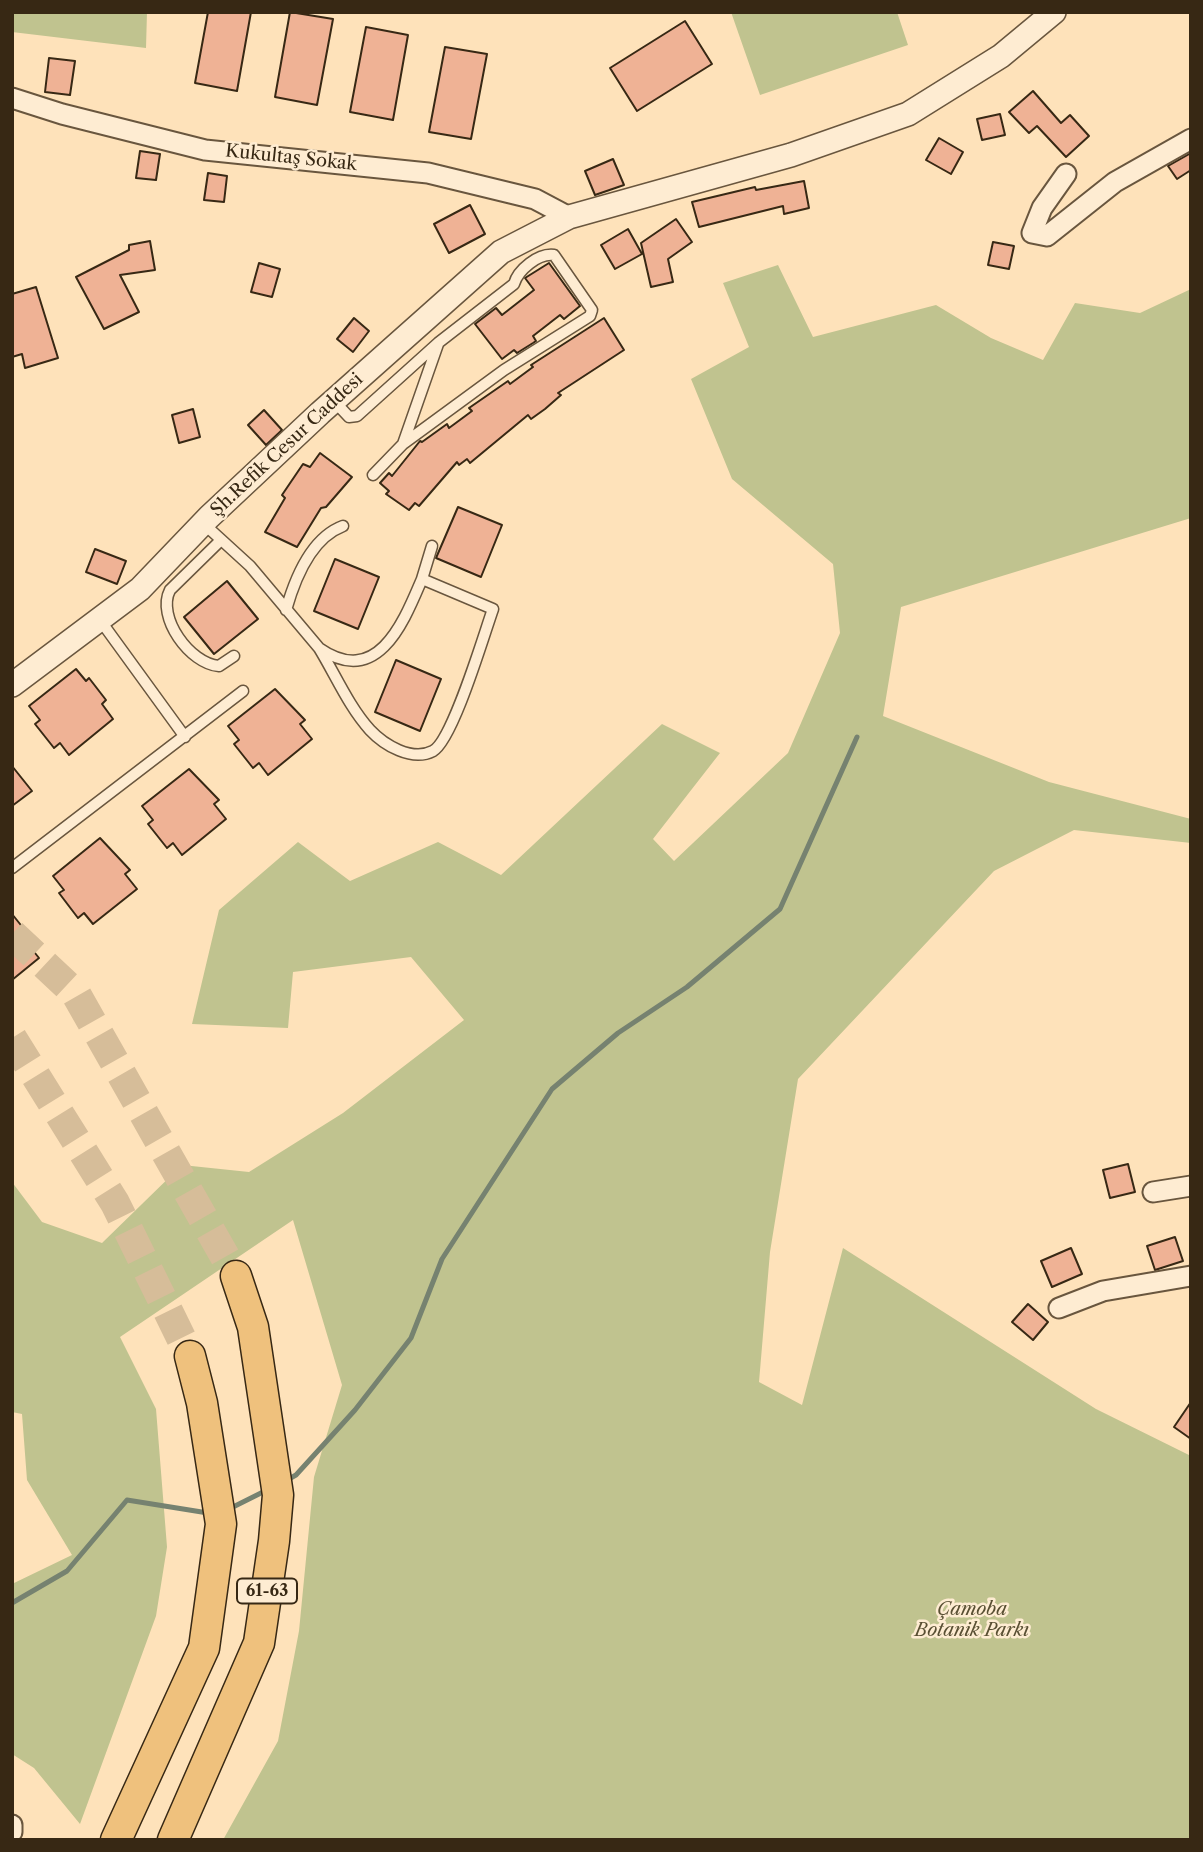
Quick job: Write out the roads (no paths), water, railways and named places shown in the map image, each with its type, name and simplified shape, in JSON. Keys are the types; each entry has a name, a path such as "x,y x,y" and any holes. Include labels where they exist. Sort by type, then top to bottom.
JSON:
{"main road":[{"name":"61-63","path":"173,1840 259,1643 278,1495 253,1327 236,1276"},
{"name":"61-63","path":"116,1840 204,1648 221,1524 202,1403 190,1356"}],"street":[{"name":"Şh.Refik Cesur Caddesi","path":"12,685 140,589 203,523 334,401 501,252 569,217 791,155 908,114 1001,56 1054,12"},
{"name":"Kukultaş Sokak","path":"12,98 62,114 205,150 428,173 535,199 569,217"},
{"path":"1066,174 1042,208 1032,233 1047,236 1115,183 1191,139"},
{"path":"1153,1192 1191,1186"},
{"path":"1059,1308 1103,1291 1191,1276"},
{"path":"12,1825 12,1832"}],"lane":[{"path":"334,401 349,417 357,416 438,343 514,284 517,274 547,254 554,254 592,310 590,316 504,370 403,444 373,475"},
{"path":"403,444 438,343"},
{"path":"203,523 250,566 319,648 371,730 403,753 418,755 432,751 449,728 493,608 422,579"},
{"path":"286,610 301,570 321,539 330,531 343,526"},
{"path":"221,540 170,590 166,598 166,610 170,624 200,661 219,666 234,656"},
{"path":"319,648 330,655 348,660 364,659 393,641 422,579 432,546"},
{"path":"100,620 185,737"},
{"path":"12,868 243,691"}],"waterway":[{"path":"287,1480 296,1475 355,1410 411,1338 442,1259 552,1089 618,1033 687,987 780,909 857,737"},
{"path":"227,1510 269,1489"},
{"path":"12,1603 67,1571 127,1500 208,1513"}],"tunnel":[{"path":"12,934 76,994 236,1276"},
{"path":"12,1038 115,1203 190,1356"}],"park label":[{"name":"Çamoba Botanik Parkı","path":"972,1620"}]}
